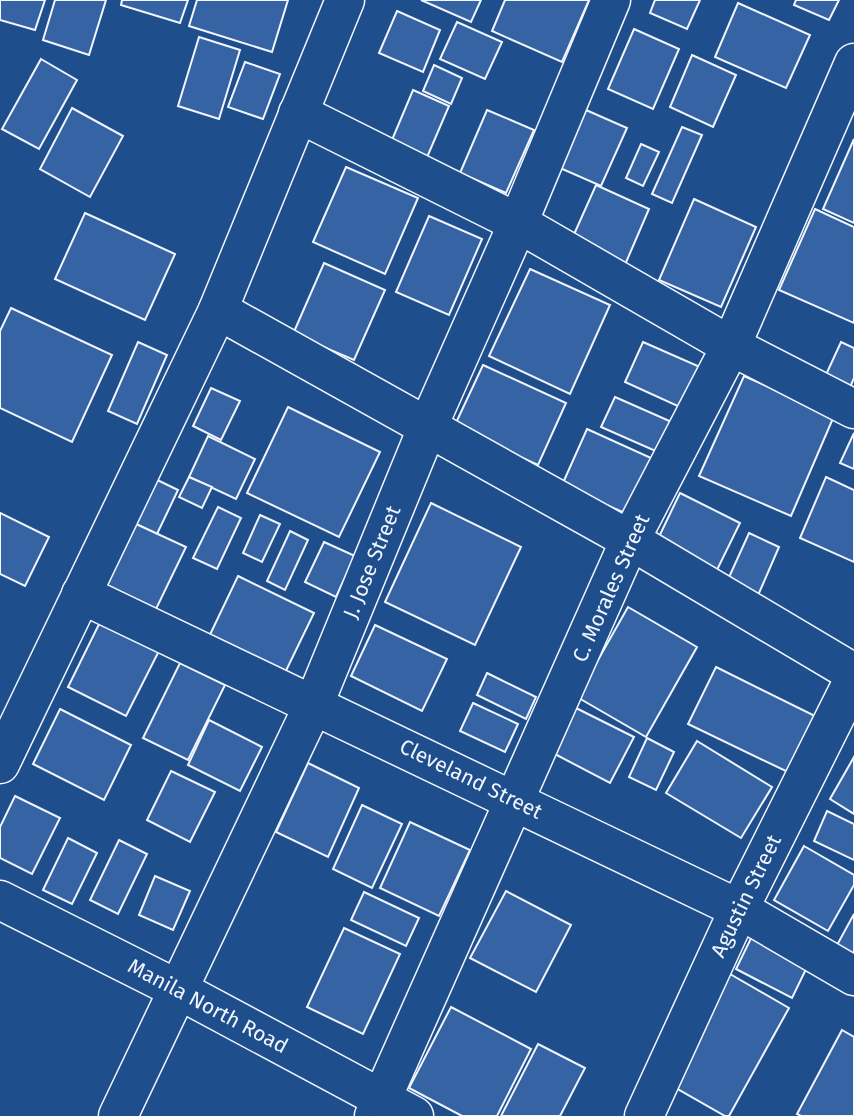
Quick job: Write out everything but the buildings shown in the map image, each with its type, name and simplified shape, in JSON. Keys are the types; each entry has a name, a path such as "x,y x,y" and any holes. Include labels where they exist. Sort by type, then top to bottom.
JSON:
{"main road":[{"path":"0,764 218,310 345,0"},
{"name":"J. Jose Street","path":"117,1116 314,704 428,426 518,223 611,0"},
{"name":"C. Morales Street","path":"390,1110 517,801 630,540 731,346 854,62"},
{"path":"298,113 518,223 731,346 854,409"},
{"path":"218,310 630,540 854,673"},
{"name":"Cleveland Street","path":"80,594 739,909 854,976"},
{"name":"Agustin Street","path":"644,1116 739,909 854,679"},
{"name":"Manila North Road","path":"0,900 177,989 390,1110"}]}
